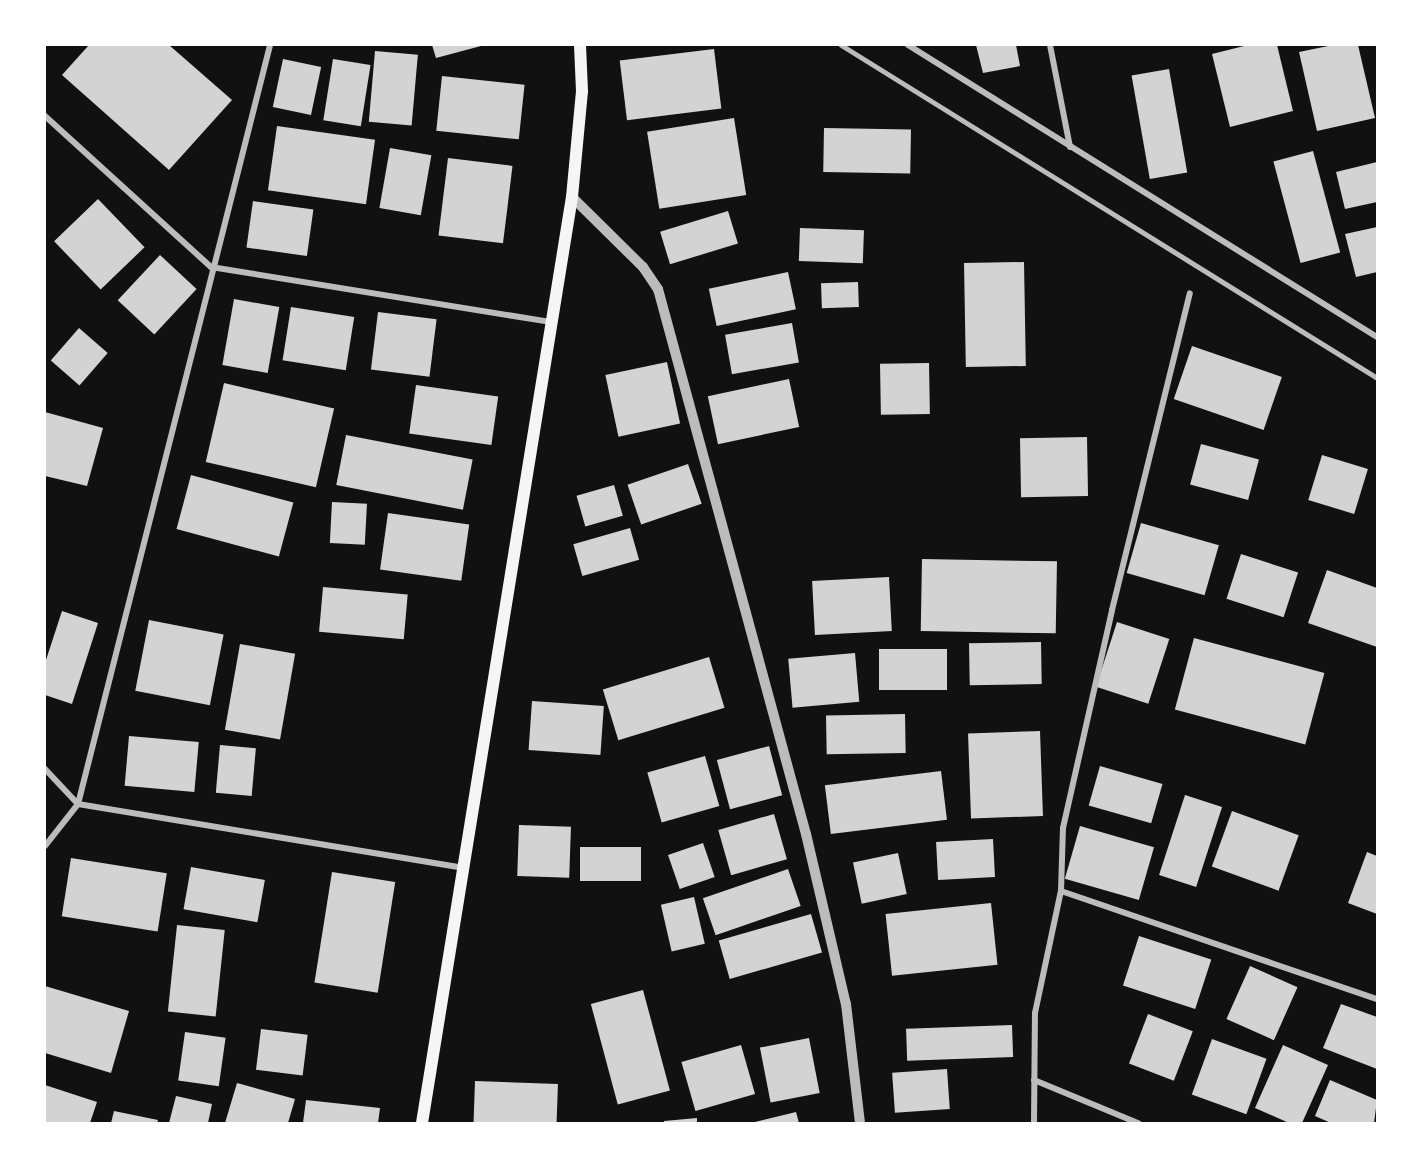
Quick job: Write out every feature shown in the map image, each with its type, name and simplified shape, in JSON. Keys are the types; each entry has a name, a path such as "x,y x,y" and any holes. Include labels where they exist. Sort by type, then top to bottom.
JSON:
{"main road":[{"path":"422,1123 572,197 582,91 580,45"}],"street":[{"path":"45,846 78,804 211,267 270,45"},
{"path":"841,45 1377,378"},
{"path":"908,45 1377,337"},
{"path":"1050,45 1070,147"},
{"path":"45,116 211,267 552,322"},
{"path":"572,197 643,267 658,289 814,868 846,1004 860,1123"},
{"path":"1034,1123 1035,1013 1061,891 1063,828 1115,598 1190,293"},
{"path":"45,769 78,804 463,868"},
{"path":"1061,891 1377,999"},
{"path":"1034,1080 1138,1123"}],"building":[{"path":"89,45 169,45 232,100 169,170 62,75"},
{"path":"432,45 481,45 481,46 436,58"},
{"path":"976,45 1016,45 1020,66 983,73"},
{"path":"1248,45 1277,45 1293,111 1230,127 1212,54"},
{"path":"1333,45 1358,45 1375,118 1317,131 1299,52"},
{"path":"714,49 721,109 627,120 620,61"},
{"path":"375,51 418,55 412,125 369,122"},
{"path":"283,59 321,67 311,115 273,107"},
{"path":"333,59 371,65 361,126 323,120"},
{"path":"1169,69 1187,172 1150,179 1132,76"},
{"path":"442,76 525,85 519,139 436,131"},
{"path":"734,118 746,195 659,209 647,132"},
{"path":"277,126 375,140 366,204 268,190"},
{"path":"824,128 911,130 910,174 823,172"},
{"path":"390,148 431,155 421,215 379,208"},
{"path":"1313,151 1340,252 1301,263 1273,162"},
{"path":"448,158 513,166 503,243 438,235"},
{"path":"1377,162 1377,202 1345,209 1336,172"},
{"path":"98,199 145,247 101,290 54,241"},
{"path":"253,201 313,209 307,256 246,248"},
{"path":"728,211 738,244 670,264 660,232"},
{"path":"1377,227 1377,272 1356,277 1345,234"},
{"path":"800,228 864,230 863,263 799,261"},
{"path":"160,255 197,289 154,334 118,300"},
{"path":"1024,262 1026,366 966,367 964,263"},
{"path":"788,272 796,309 717,326 709,289"},
{"path":"858,282 859,307 822,308 821,283"},
{"path":"234,299 279,307 268,373 222,365"},
{"path":"291,307 354,317 346,370 283,360"},
{"path":"378,312 437,319 429,377 371,370"},
{"path":"792,323 799,362 732,374 725,335"},
{"path":"79,328 108,353 79,385 51,360"},
{"path":"1192,346 1282,377 1264,430 1174,399"},
{"path":"667,362 680,424 618,437 605,375"},
{"path":"929,363 930,414 881,415 880,364"},
{"path":"789,379 799,427 718,444 708,396"},
{"path":"224,383 334,408 316,487 206,462"},
{"path":"416,385 498,397 491,445 409,434"},
{"path":"45,412 103,428 87,486 45,476"},
{"path":"346,435 473,460 463,510 336,485"},
{"path":"1087,437 1088,496 1021,497 1020,438"},
{"path":"1201,444 1259,460 1248,500 1190,485"},
{"path":"1322,455 1368,469 1354,514 1308,500"},
{"path":"688,464 702,504 641,525 627,485"},
{"path":"191,475 293,502 279,557 177,529"},
{"path":"614,485 623,516 585,527 577,496"},
{"path":"332,502 367,504 365,545 330,543"},
{"path":"388,513 469,524 461,581 380,569"},
{"path":"1141,523 1219,545 1205,595 1127,573"},
{"path":"630,528 639,560 582,576 573,544"},
{"path":"1241,554 1298,573 1284,617 1226,599"},
{"path":"922,559 1057,561 1056,633 921,631"},
{"path":"1327,570 1377,588 1377,647 1308,623"},
{"path":"889,577 892,631 815,635 812,581"},
{"path":"323,587 408,594 404,639 319,632"},
{"path":"62,611 98,623 72,704 45,695 45,663"},
{"path":"149,620 224,635 210,705 135,691"},
{"path":"1117,622 1169,639 1148,704 1096,687"},
{"path":"1194,638 1324,673 1305,744 1175,709"},
{"path":"1041,642 1042,684 970,685 969,643"},
{"path":"240,644 295,654 280,739 225,730"},
{"path":"879,649 947,649 947,690 879,690"},
{"path":"855,653 859,702 793,708 788,659"},
{"path":"709,657 724,708 618,740 603,689"},
{"path":"532,701 604,706 600,755 529,750"},
{"path":"905,714 906,753 827,754 826,715"},
{"path":"1040,731 1043,816 971,818 968,734"},
{"path":"129,736 199,742 194,792 125,786"},
{"path":"220,745 256,748 252,796 216,793"},
{"path":"769,746 782,795 730,809 717,760"},
{"path":"705,756 719,806 662,823 647,773"},
{"path":"1100,766 1162,784 1151,823 1089,805"},
{"path":"941,771 947,820 831,834 825,785"},
{"path":"1185,795 1222,807 1196,887 1159,875"},
{"path":"1232,811 1299,835 1279,891 1212,866"},
{"path":"774,814 787,859 731,875 718,830"},
{"path":"519,825 571,827 569,878 517,876"},
{"path":"1080,826 1154,847 1139,900 1065,879"},
{"path":"993,839 995,877 938,880 936,842"},
{"path":"703,843 715,877 680,889 668,855"},
{"path":"580,847 641,847 641,881 580,881"},
{"path":"1367,852 1377,856 1377,914 1348,903"},
{"path":"898,853 907,894 862,904 853,863"},
{"path":"71,858 167,873 158,931 62,916"},
{"path":"191,867 265,880 257,922 184,909"},
{"path":"788,869 801,906 716,935 703,898"},
{"path":"332,872 395,882 378,993 314,983"},
{"path":"694,897 705,944 672,951 661,905"},
{"path":"991,903 997,965 892,976 886,914"},
{"path":"811,914 822,952 730,979 719,940"},
{"path":"177,925 225,930 216,1017 168,1012"},
{"path":"1139,936 1211,959 1195,1009 1123,985"},
{"path":"1250,966 1298,987 1274,1040 1226,1019"},
{"path":"45,986 129,1011 111,1073 45,1053"},
{"path":"643,990 670,1090 618,1104 591,1004"},
{"path":"1341,1004 1377,1017 1377,1069 1323,1048"},
{"path":"1148,1014 1193,1031 1174,1081 1129,1063"},
{"path":"1012,1025 1013,1057 907,1061 906,1029"},
{"path":"261,1029 308,1035 303,1075 256,1070"},
{"path":"185,1032 226,1038 219,1086 178,1081"},
{"path":"809,1038 820,1093 771,1103 760,1048"},
{"path":"1212,1039 1267,1059 1246,1114 1192,1094"},
{"path":"741,1045 755,1094 695,1111 681,1062"},
{"path":"1283,1045 1328,1065 1302,1123 1289,1123 1255,1108"},
{"path":"947,1069 950,1109 895,1113 892,1073"},
{"path":"1330,1080 1377,1100 1374,1123 1331,1123 1315,1116"},
{"path":"475,1081 558,1084 557,1123 474,1123"},
{"path":"237,1083 295,1099 288,1123 225,1123"},
{"path":"45,1085 97,1102 90,1123 45,1123"},
{"path":"176,1096 212,1104 208,1123 169,1123"},
{"path":"306,1100 380,1108 378,1123 303,1123"},
{"path":"114,1111 158,1120 157,1123 111,1123"},
{"path":"796,1112 799,1123 755,1123 755,1122"},
{"path":"697,1118 697,1123 664,1123 664,1121"}]}
